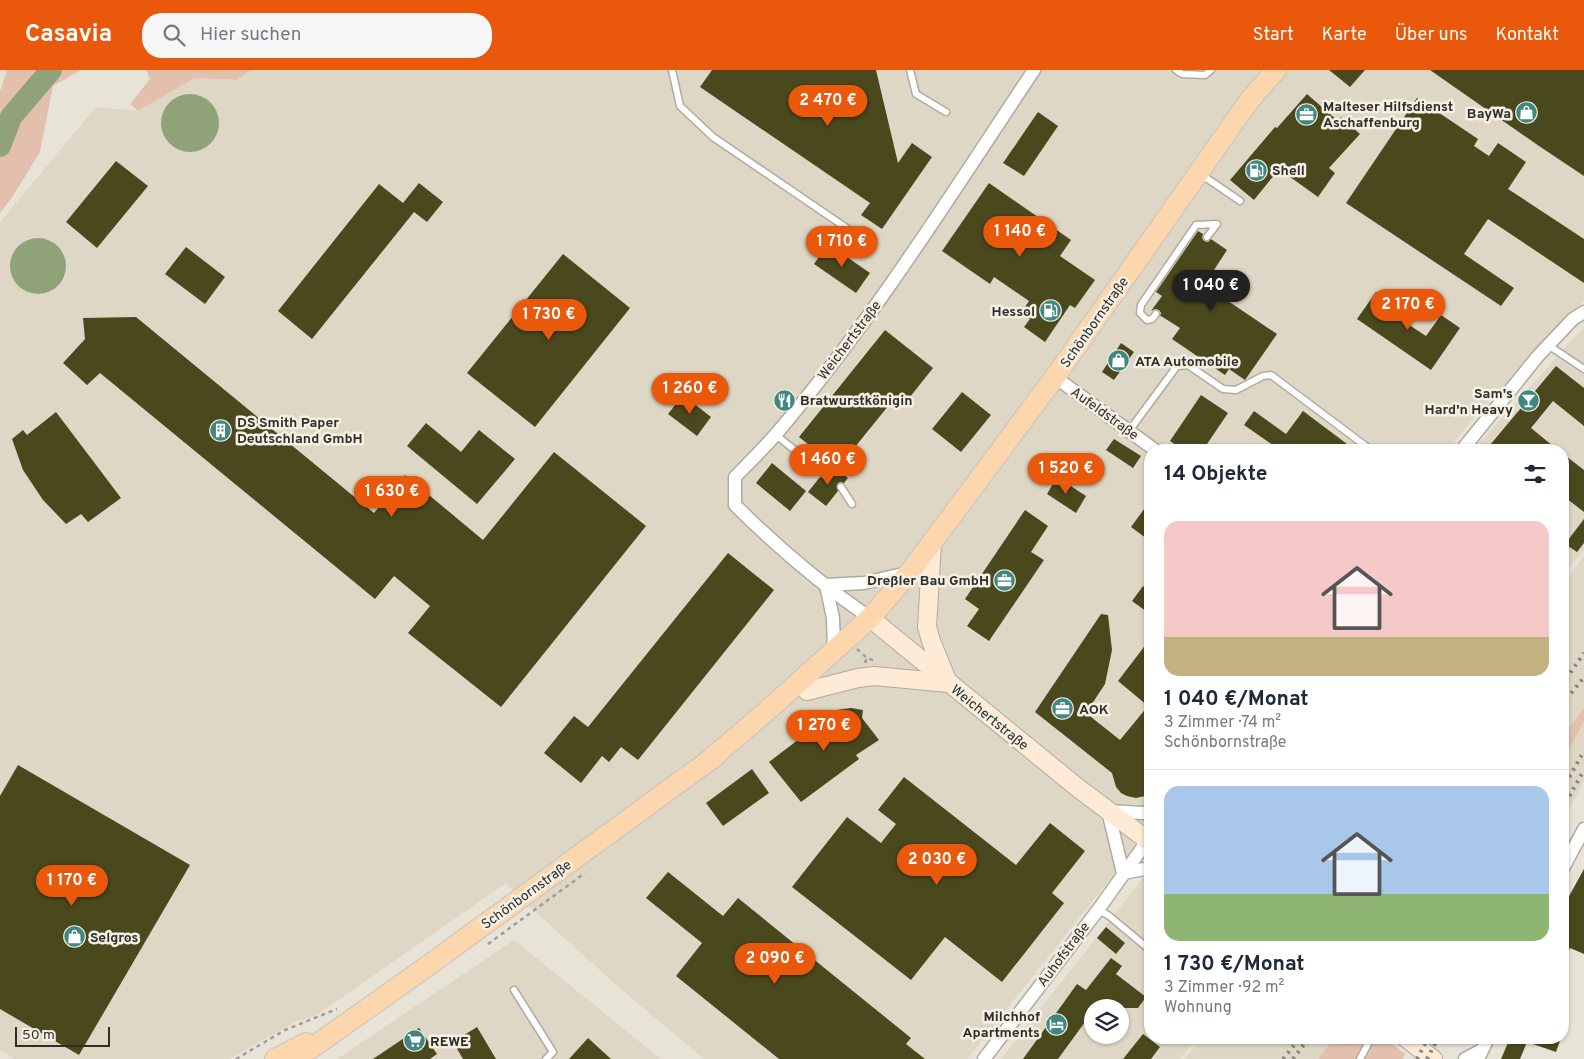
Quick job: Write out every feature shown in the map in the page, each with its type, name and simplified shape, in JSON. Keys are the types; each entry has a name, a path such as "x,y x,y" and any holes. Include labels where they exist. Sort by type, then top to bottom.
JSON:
{"main road":[{"name":"Schönbornstraße","path":"275,1059 343,1016 498,926 707,762 870,618 932,544 1055,377 1249,101 1276,70"},
{"path":"807,690 874,676 949,683 930,641 927,627 932,544"},
{"name":"Schönbornstraße","path":"707,762 807,690 854,646 870,618"},
{"name":"Weichertstraße","path":"870,618 1108,810 1144,836"},
{"name":"Schönbornstraße","path":"296,1059 343,1016"},
{"path":"1414,1044 1434,1059"}],"street":[{"name":"Weichertstraße","path":"870,618 826,585 757,527 735,505 735,477 776,435 870,314 1034,70"},
{"path":"1467,444 1548,345 1573,319 1584,312"},
{"name":"Aufeldstraße","path":"1055,377 1147,444"},
{"path":"834,650 833,618 826,585 864,583 909,573"},
{"path":"1144,813 1108,810 1123,872 1144,869"},
{"path":"1569,857 1584,829"},
{"name":"Auhofstraße","path":"984,1059 1098,910 1123,872 1144,846"},
{"path":"1465,1059 1480,1055"}],"lane":[{"path":"672,70 680,106 713,137 848,229"},
{"path":"910,70 916,94 946,112"},
{"path":"1176,70 1182,74 1205,75 1211,70"},
{"path":"1198,173 1240,201"},
{"path":"1156,314 1152,319 1147,320 1140,313 1140,304 1196,225 1217,224 1207,237"},
{"path":"1548,345 1584,369"},
{"path":"1129,431 1177,366 1188,365 1223,389 1236,390 1263,376 1271,375 1363,444"},
{"path":"776,435 823,472"},
{"path":"841,487 852,504"},
{"path":"1098,910 1108,915 1144,945"},
{"path":"514,990 553,1052 546,1059"},
{"path":"1360,1059 1368,1044"}],"path":[{"path":"498,926 533,900"},
{"path":"236,1059 285,1030 343,1016"}],"shaded area":[{"path":"7,70 81,70 53,86 40,152 13,196 0,213 0,91"},
{"path":"146,70 251,70 237,80 195,78 138,111 130,104 150,79"},
{"path":"251,70 1584,70 1584,301 1471,421 1453,444 1144,444 1144,837 967,1059 704,1059 614,983 506,883 317,1015 297,1021 229,1059 14,1059 0,1050 0,222 96,107 138,111 195,78 237,80"},
{"path":"184,94 196,94 211,102 219,117 219,129 211,144 196,152 184,152 169,144 161,129 161,117 169,102"},
{"path":"38,238 53,243 61,251 66,266 61,281 53,289 38,294 23,289 15,281 10,266 15,251 23,243"},
{"path":"1584,327 1584,550 1569,568 1569,444 1478,444"},
{"path":"1584,556 1584,708 1569,729 1569,575"},
{"path":"1584,708 1584,721 1569,750 1569,729"},
{"path":"1584,721 1584,780 1569,810 1569,750"},
{"path":"1144,877 1144,1044 1192,1044 1180,1059 1001,1059"},
{"path":"514,940 661,1059 337,1059"},
{"path":"1197,1044 1329,1044 1318,1059 1184,1059"},
{"path":"1329,1044 1392,1044 1405,1054 1403,1059 1318,1059"}],"building":[{"path":"712,70 876,70 898,163 912,143 932,157 882,229 861,215 870,203 700,87"},
{"path":"1329,70 1365,70 1350,87"},
{"name":"BayWa","path":"1430,70 1584,70 1584,176 1539,146"},
{"path":"1307,94 1338,121 1341,117 1360,134 1329,168 1335,173 1318,197 1279,169 1254,200 1230,180 1275,127 1277,128"},
{"path":"1417,98 1478,139 1474,146 1489,156 1498,143 1526,162 1508,189 1584,239 1584,283 1488,219 1464,254 1514,288 1501,306 1346,203"},
{"path":"1038,112 1058,126 1024,176 1003,163"},
{"path":"116,161 148,186 97,248 66,222"},
{"path":"419,183 443,202 427,222 414,212 312,339 278,311 379,184 403,203"},
{"path":"989,183 1071,240 1060,256 1095,280 1075,308 1070,305 1045,342 1024,327 1030,319 1021,313 1029,301 994,277 990,284 942,251"},
{"path":"1198,231 1203,234 1202,238 1204,241 1208,242 1211,239 1227,250 1214,270 1238,286 1228,301 1277,334 1245,380 1229,369 1225,375 1172,339 1180,328 1160,317 1161,313 1159,310 1151,311 1162,296 1156,292"},
{"path":"828,244 870,273 856,293 814,264"},
{"path":"186,247 225,277 205,304 165,274"},
{"path":"563,254 630,308 535,427 467,373"},
{"path":"1376,292 1405,312 1400,319 1426,336 1441,315 1460,328 1431,370 1357,319"},
{"path":"136,317 374,513 405,475 483,540 554,452 646,526 501,707 408,633 430,606 394,576 375,599 100,373 87,385 63,363 85,339 83,318"},
{"path":"885,330 933,368 902,407 893,400 838,468 799,437"},
{"path":"1121,343 1134,352 1114,380 1102,372"},
{"path":"1556,366 1584,388 1584,426 1553,401 1531,428 1551,444 1491,444"},
{"path":"962,392 991,415 961,452 932,429"},
{"path":"683,395 711,417 697,436 668,414"},
{"path":"1201,395 1228,413 1207,444 1174,444 1170,441"},
{"path":"1254,411 1286,434 1303,411 1347,444 1271,444 1244,425"},
{"path":"56,412 121,498 88,522 81,514 66,524 43,500 23,470 12,439 23,430 27,435"},
{"path":"426,423 461,452 479,430 515,459 477,504 407,446"},
{"path":"1114,439 1141,456 1133,468 1106,450"},
{"path":"1569,458 1584,470 1584,512 1569,500"},
{"path":"772,463 806,491 790,511 756,483"},
{"path":"830,464 848,478 844,483 840,482 837,484 838,491 826,506 808,492 820,477 827,476 826,469"},
{"path":"1057,477 1086,496 1076,513 1047,494"},
{"path":"1144,509 1144,537 1131,527"},
{"name":"Dreßler Bau GmbH","path":"1025,510 1048,526 1031,552 1044,560 989,641 967,626 979,609 965,599"},
{"path":"1584,519 1584,543 1577,552 1569,547 1569,539"},
{"path":"728,553 774,590 638,760 621,747 609,762 602,756 581,783 544,753 574,716 588,727"},
{"path":"1143,586 1144,610 1132,601"},
{"name":"AOK","path":"1101,614 1108,615 1112,650 1105,684 1086,713 1120,740 1144,711 1144,796 1136,798 1121,793 1116,787 1112,773 1035,712"},
{"name":"AOK","path":"1144,647 1144,703 1118,681"},
{"path":"851,708 863,710 862,718 879,740 856,755 859,759 801,802 769,762 837,710"},
{"name":"Selgros","path":"18,765 190,865 79,1055 0,1009 0,796"},
{"path":"752,769 769,793 723,826 706,803"},
{"path":"904,777 1016,865 1050,823 1085,851 1052,893 1064,903 1002,982 945,937 911,980 792,887 847,817 881,843 896,824 878,810"},
{"path":"1584,869 1584,954 1570,948 1569,950 1569,896"},
{"path":"668,872 723,916 738,898 911,1038 906,1044 925,1059 779,1059 676,976 702,943 646,898"},
{"path":"1106,927 1125,943 1116,954 1097,938"},
{"path":"1111,958 1122,966 1116,974 1144,995 1144,1000 1138,1008 1129,1008 1129,999 1084,999 1084,1023 1058,1059 1023,1059 1077,984 1086,990"},
{"path":"477,1027 496,1059 463,1059 453,1042"},
{"name":"REWE","path":"419,1028 437,1054 430,1059 373,1059"},
{"path":"1143,1034 1144,1044 1156,1044 1160,1047 1151,1059 1123,1059"},
{"path":"588,1038 611,1059 569,1059"},
{"path":"1507,1044 1526,1044 1520,1059 1501,1059"},
{"path":"1533,1044 1559,1044 1556,1052"}],"waterway":[{"path":"0,146 11,117 51,70"}],"railway":[{"path":"1569,675 1584,653"},
{"path":"1569,696 1584,677"},
{"path":"1569,778 1584,751"},
{"path":"1569,797 1584,770"},
{"path":"1283,1059 1295,1044"},
{"path":"1293,1059 1304,1044"},
{"path":"1417,1059 1425,1044"},
{"path":"1427,1059 1435,1044"}],"place":[{"name":"BayWa","path":"1527,113"},
{"name":"Malteser Hilfsdienst Aschaffenburg","path":"1307,114"},
{"name":"Shell","path":"1256,170"},
{"name":"Hessol","path":"1051,311"},
{"name":"ATA Automobile","path":"1119,361"},
{"name":"Bratwurstkönigin","path":"784,400"},
{"name":"Sam's Hard'n Heavy","path":"1529,401"},
{"name":"DS Smith Paper Deutschland GmbH","path":"221,430"},
{"name":"Dreßler Bau GmbH","path":"1005,580"},
{"name":"AOK","path":"1063,709"},
{"name":"Selgros","path":"74,937"},
{"name":"Milchhof Apartments","path":"1056,1024"},
{"name":"REWE","path":"414,1041"}]}
